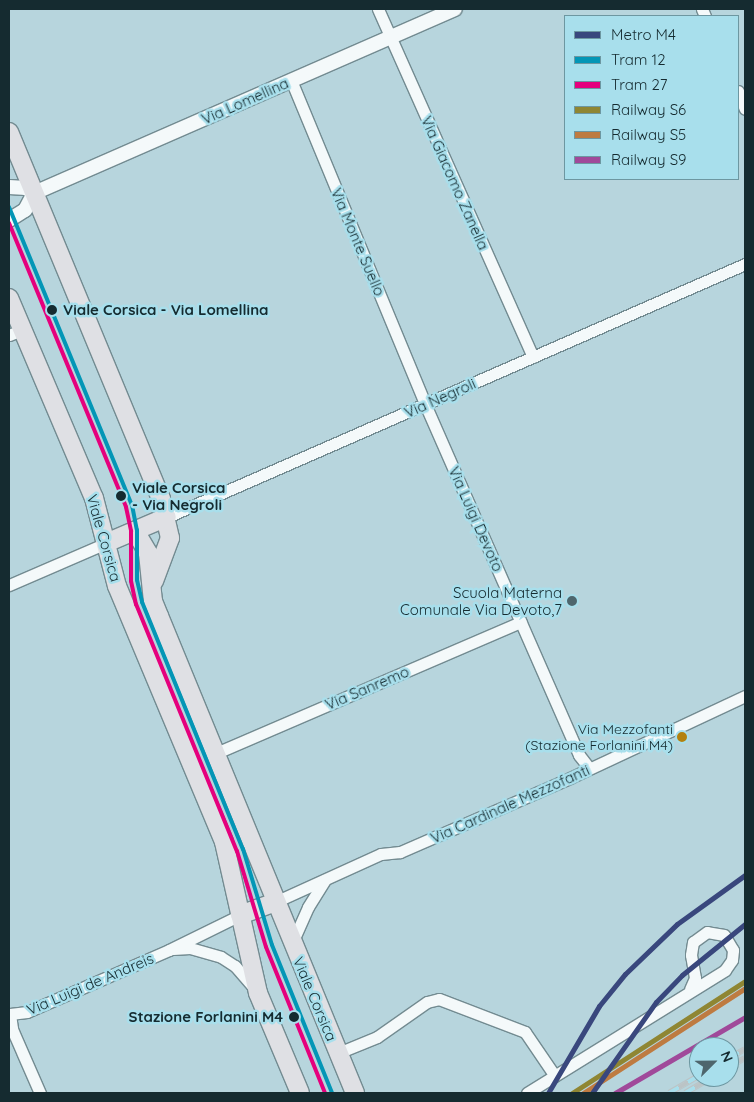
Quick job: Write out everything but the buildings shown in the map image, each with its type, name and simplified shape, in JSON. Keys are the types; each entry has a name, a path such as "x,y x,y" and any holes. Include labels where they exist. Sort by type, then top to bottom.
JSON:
{"main road":[{"path":"9,132 167,517 169,544 152,589"},
{"name":"Viale Corsica","path":"9,298 15,332 94,498 117,586 224,842 258,993"},
{"name":"Via Negroli","path":"106,544 167,517"},
{"name":"Viale Corsica","path":"134,531 148,553 152,589 159,616 274,902 355,1093"},
{"path":"240,914 274,902"},
{"path":"258,993 300,1093"}],"street":[{"name":"Via Giacomo Zanella","path":"378,9 532,357"},
{"name":"Via Lomellina","path":"34,193 455,9"},
{"name":"Via Monte Suello","path":"291,80 425,404"},
{"path":"739,93 745,108"},
{"path":"9,187 26,188 34,193 24,210 9,220"},
{"name":"Via Negroli","path":"167,517 745,264"},
{"name":"Via Luigi Devoto","path":"425,404 579,755 590,768"},
{"path":"9,585 106,544"},
{"name":"Via Sanremo","path":"214,754 521,622"},
{"name":"Via Cardinale Mezzofanti","path":"274,902 381,854 408,849 745,696"},
{"path":"292,945 308,906 326,878"},
{"path":"169,950 209,927 240,914"},
{"path":"527,1093 729,966 733,950 724,936 707,932 693,942 691,955 695,978 690,989"},
{"path":"169,950 190,948 221,957 235,966 258,993"},
{"name":"Via Luigi de Andreis","path":"10,1014 26,1012 169,950"},
{"name":"Viale Corsica","path":"338,1053 377,1037 427,1002 439,999 525,1032 555,1076"},
{"path":"10,1014 12,1029 40,1093"}],"railway":[{"path":"739,1052 745,1049"},
{"path":"739,1061 745,1058"},
{"path":"669,1093 689,1082"},
{"path":"685,1093 696,1087"}],"metro line":[{"name":"M4","path":"548,1093 599,1006 625,974 677,924 745,875"},
{"name":"M4","path":"592,1093 656,1002 682,975 745,924"}],"tram line":[{"name":"12","path":"9,207 132,505 137,530 137,580 142,602 243,849 272,945 332,1093"},
{"name":"27","path":"9,223 126,507 131,531 131,581 136,604 237,851 266,947 325,1093"}],"rail line":[{"name":"S6","path":"572,1093 745,981"},
{"name":"S5","path":"583,1093 745,988"},
{"name":"S9","path":"615,1093 745,1017"}],"place":[{"name":"Viale Corsica - Via Lomellina","path":"52,310"},
{"name":"Viale Corsica - Via Negroli","path":"121,496"},
{"name":"Scuola Materna Comunale Via Devoto,7","path":"572,601"},
{"name":"Via Mezzofanti (Stazione Forlanini M4)","path":"682,737"},
{"name":"Stazione Forlanini M4","path":"294,1017"}]}
